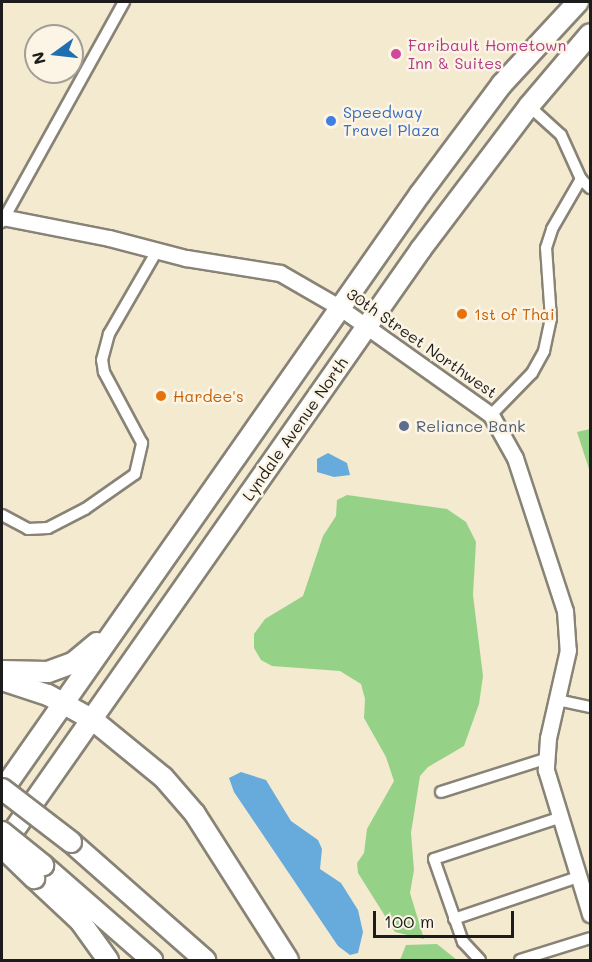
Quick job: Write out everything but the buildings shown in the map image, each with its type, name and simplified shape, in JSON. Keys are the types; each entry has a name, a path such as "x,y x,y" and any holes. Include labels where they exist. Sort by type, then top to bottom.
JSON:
{"highway":[{"name":"Lyndale Avenue North","path":"2,790 339,307 487,103 578,2"},
{"name":"Lyndale Avenue North","path":"5,837 93,720 367,327 529,106 591,34"},
{"path":"2,671 35,674 73,663 128,611"},
{"path":"2,680 63,703 93,720 163,777 195,814 288,960"},
{"path":"2,790 71,842 205,960"},
{"path":"5,837 39,871 108,960"},
{"path":"39,871 152,960"}],"street":[{"path":"2,219 124,2"},
{"path":"529,106 561,135 581,179 591,188"},
{"path":"491,414 532,373 544,351 551,319 544,270 546,248 552,229 581,179"},
{"name":"30th Street Northwest","path":"2,219 157,251 280,273 339,307 491,414 512,449 566,611 568,650 545,759 559,818 591,914"},
{"path":"2,515 28,529 48,528 85,509 135,474 142,443 104,372 102,356 109,334 157,251"},
{"path":"557,700 591,707"},
{"path":"441,792 545,759"},
{"path":"480,960 465,946 434,859 559,818"},
{"path":"454,919 578,877"},
{"path":"520,960 591,938"}],"green space":[{"path":"590,429 590,472 577,432"},
{"path":"347,495 447,509 466,522 476,542 473,595 483,676 479,704 464,746 428,767 420,776 411,833 414,870 410,893 424,939 395,932 358,873 357,863 364,853 367,829 394,781 386,757 364,718 365,699 361,684 340,671 272,666 261,660 254,648 254,634 265,619 303,596 323,536 336,516 337,500"},
{"path":"437,944 457,960 400,960 406,945"}],"water":[{"path":"328,453 347,463 350,475 334,477 317,472 317,459"},
{"path":"241,772 266,780 291,821 318,840 322,849 320,869 341,883 358,910 363,932 358,953 350,955 338,946 234,792 229,778"}],"place":[{"name":"Faribault Hometown Inn & Suites","path":"396,54"},
{"name":"Speedway Travel Plaza","path":"331,121"},
{"name":"1st of Thai","path":"462,314"},
{"name":"Hardee's","path":"161,396"},
{"name":"Reliance Bank","path":"404,426"}]}
